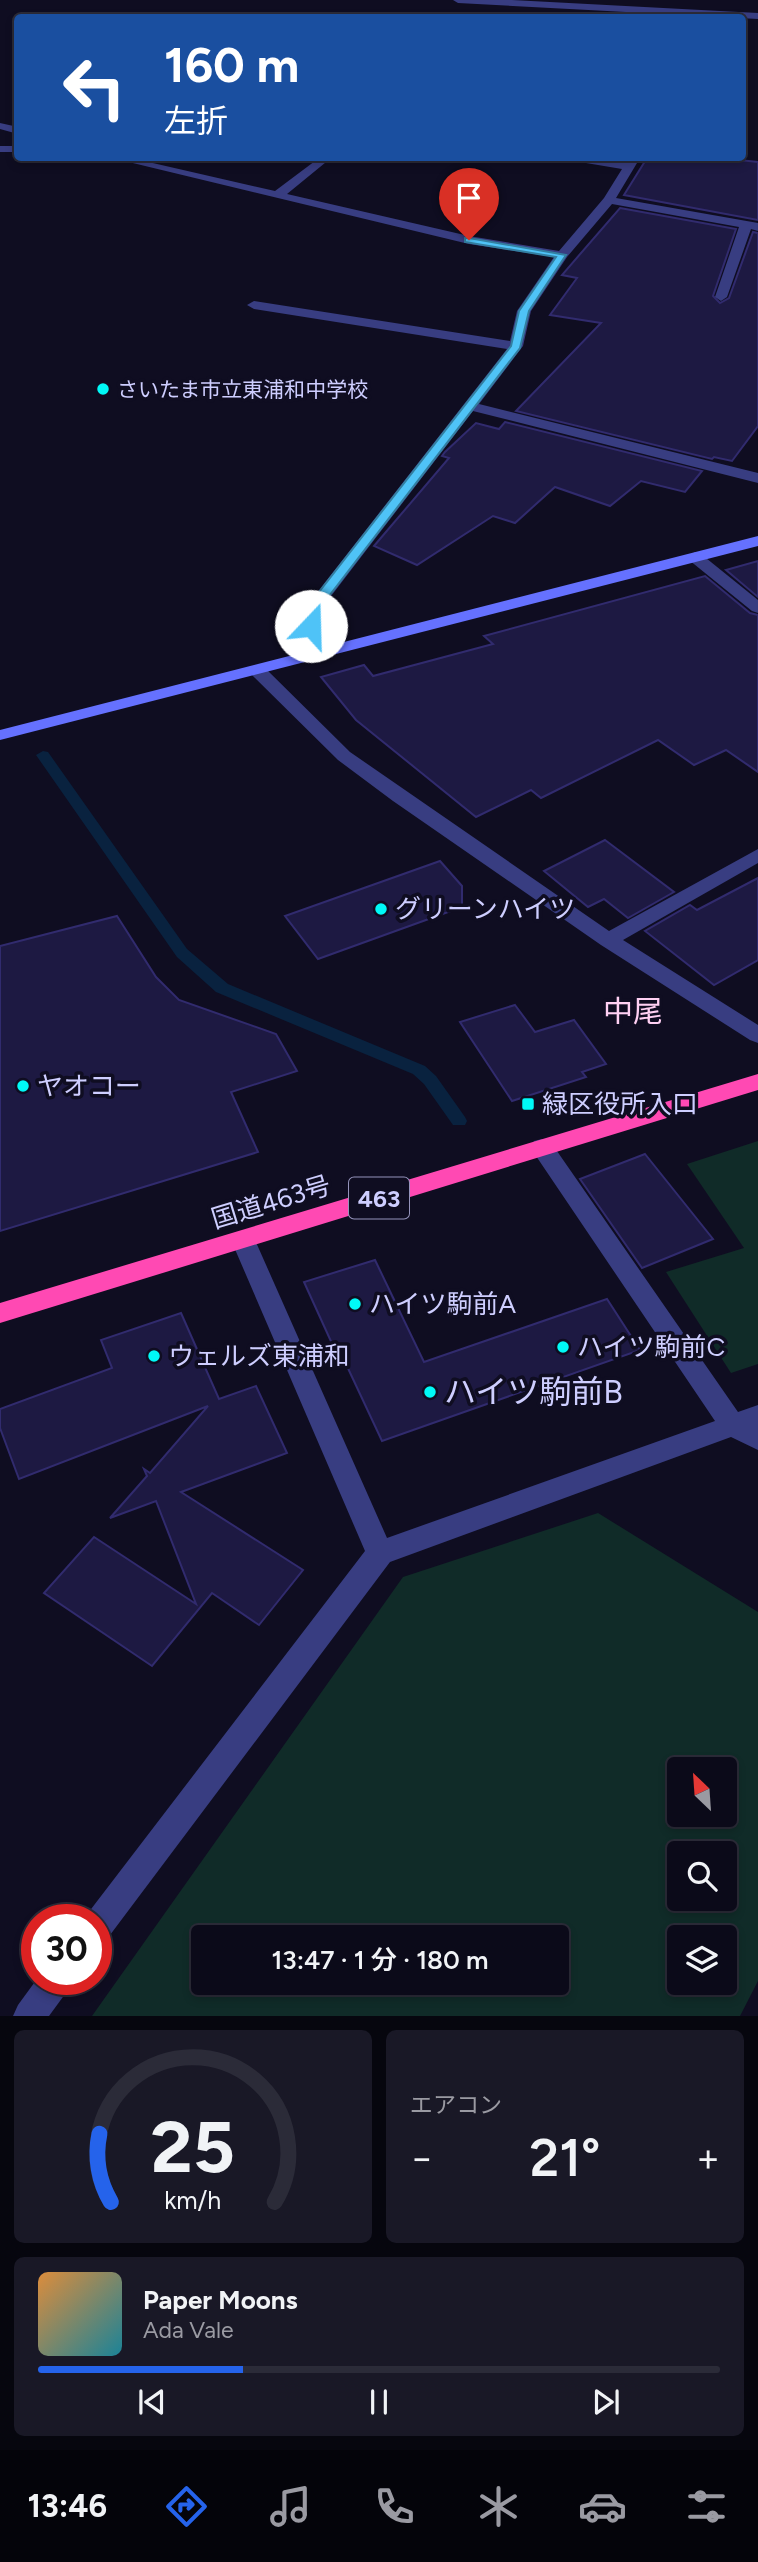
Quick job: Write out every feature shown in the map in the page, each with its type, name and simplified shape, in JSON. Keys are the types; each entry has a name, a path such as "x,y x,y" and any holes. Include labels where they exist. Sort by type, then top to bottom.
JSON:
{"highway":[{"name":"国道463号","path":"0,1313 758,1082"}],"street":[{"path":"458,0 583,5 689,14"},
{"path":"131,161 469,240 562,255"},
{"path":"279,194 322,161"},
{"path":"317,655 311,626 317,603 516,346 524,311 562,255 609,200 632,162"},
{"path":"609,200 752,226 721,297"},
{"path":"254,305 516,346"},
{"path":"471,406 758,478"},
{"path":"0,736 758,541"},
{"path":"695,557 758,608"},
{"path":"257,670 344,756 608,940 758,1035"},
{"path":"608,940 758,855"},
{"path":"542,1147 732,1425 758,1439"},
{"path":"243,1240 380,1553"},
{"path":"112,1907 380,1553 758,1416"},
{"path":"29,2016 45,1995"}],"green space":[{"path":"758,1141 758,1364 731,1373 666,1272 744,1248 687,1164"},
{"path":"598,1513 758,1612 758,1981 740,2016 92,2016 107,1995 112,1995 112,1988 403,1577"}],"building":[{"path":"645,161 758,162 758,220 624,195"},
{"path":"620,208 736,229 713,296 720,303 729,298 753,232 758,233 758,426 732,461 714,457 712,459 516,411 601,323 550,315 577,278 562,275"},
{"path":"505,422 702,471 685,492 641,481 610,506 555,487 515,523 493,516 417,565 374,546 449,458 442,456 445,452 476,423 499,429"},
{"path":"758,561 758,597 726,570"},
{"path":"705,576 750,613 758,615 758,772 726,750 694,765 658,740 541,798 531,790 476,817 356,720 321,677 364,665 373,676 493,644 484,636"},
{"path":"605,840 674,892 628,918 604,899 588,907 544,871"},
{"name":"グリーンハイツ","path":"440,861 462,886 462,907 318,959 285,916"},
{"path":"758,878 758,960 714,985 645,931 690,905 697,910"},
{"path":"117,916 156,977 179,1000 276,1034 297,1071 231,1092 258,1152 0,1231 0,946"},
{"path":"515,1005 535,1032 574,1020 606,1064 582,1072 586,1077 512,1101 460,1022"},
{"path":"645,1154 713,1239 642,1268 580,1179"},
{"path":"375,1260 424,1362 607,1299 640,1350 382,1441 338,1347 334,1348 304,1282"},
{"path":"181,1313 219,1399 256,1386 287,1453 181,1492 303,1570 259,1625 212,1593 152,1666 44,1593 94,1537 196,1604 156,1501 110,1518 147,1476 144,1469 150,1473 208,1406 19,1479 0,1428 0,1409 112,1368 101,1340"}],"waterway":[{"path":"43,755 182,953 222,988 419,1070 430,1080 459,1121"}],"place":[{"name":"さいたま市立東浦和中学校","path":"103,389"},
{"name":"グリーンハイツ","path":"381,909"},
{"name":"ヤオコー","path":"23,1086"},
{"name":"緑区役所入口","path":"528,1104"},
{"name":"ハイツ駒前A","path":"355,1304"},
{"name":"ハイツ駒前C","path":"563,1347"},
{"name":"ウェルズ東浦和","path":"154,1356"},
{"name":"ハイツ駒前B","path":"430,1392"}],"district":[{"name":"中尾","path":"633,1011"}],"route":[{"path":"311,626 317,603 516,346 524,311 562,255 469,240"}]}
